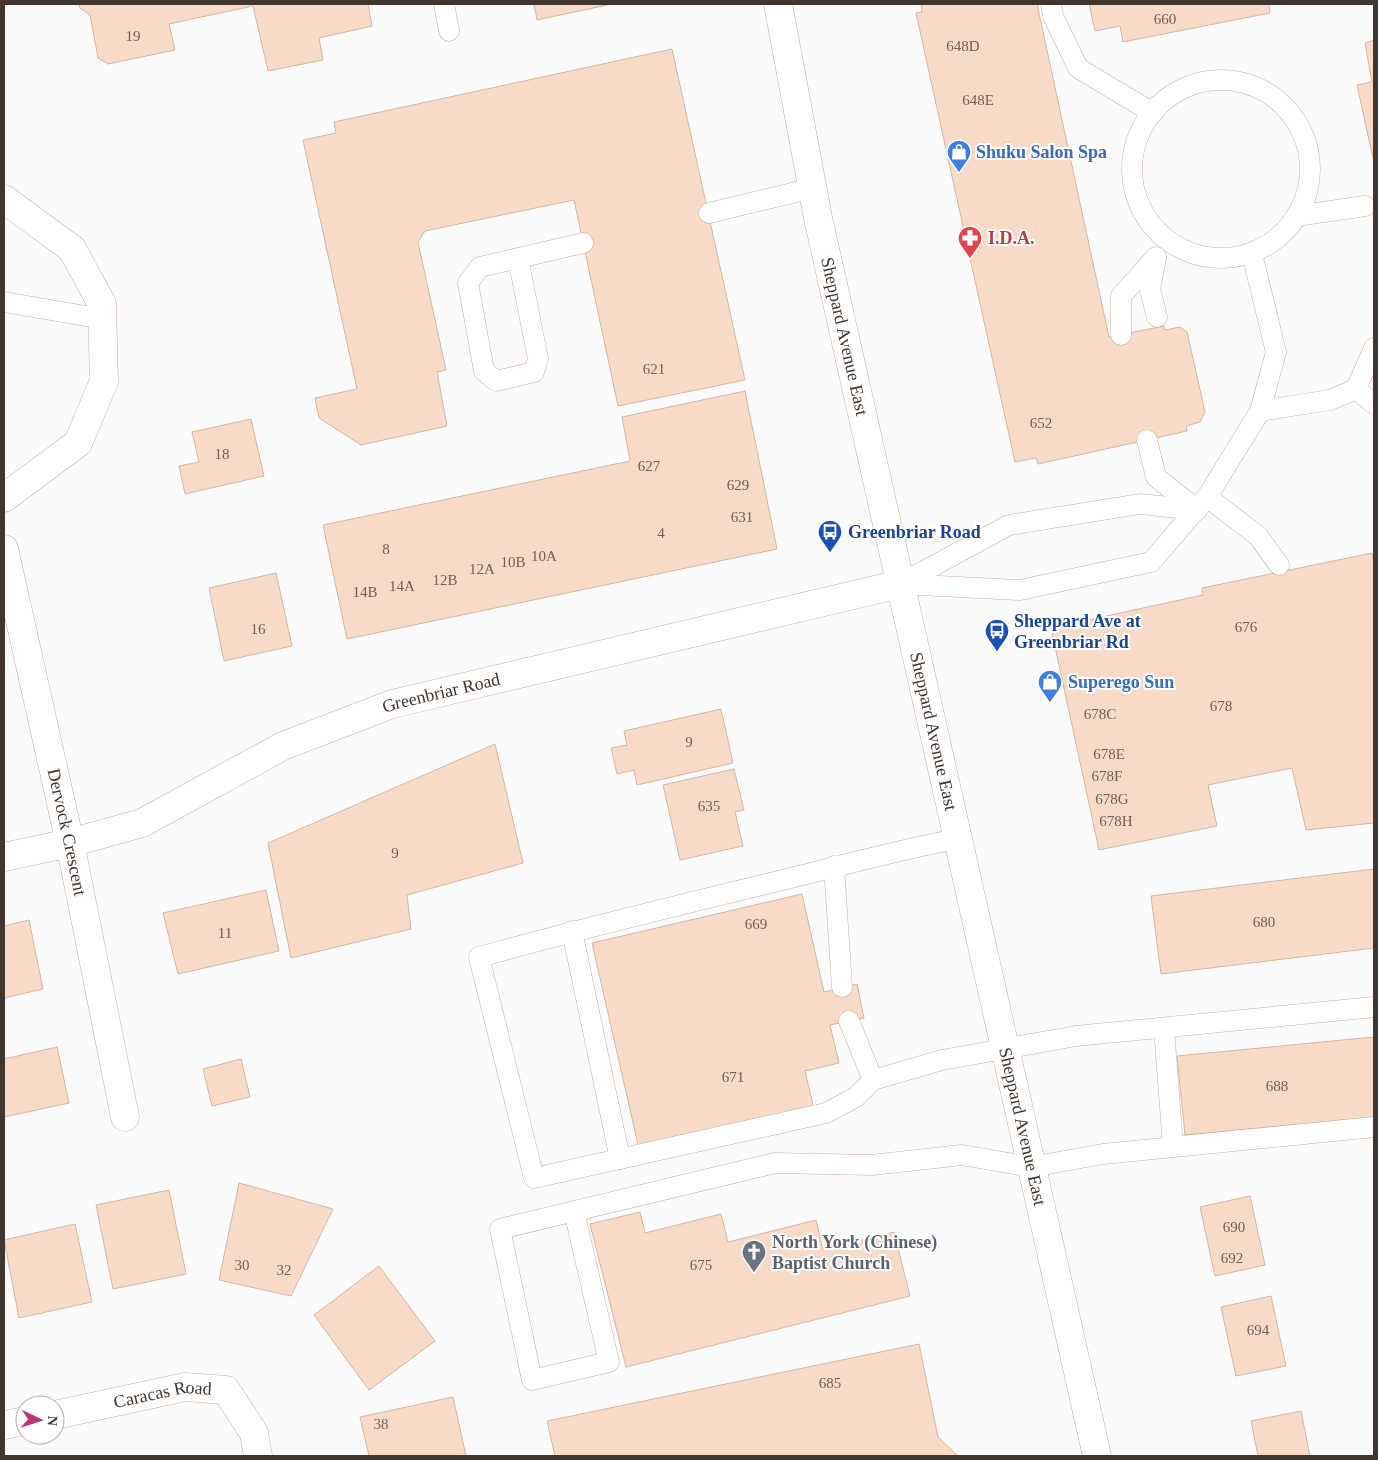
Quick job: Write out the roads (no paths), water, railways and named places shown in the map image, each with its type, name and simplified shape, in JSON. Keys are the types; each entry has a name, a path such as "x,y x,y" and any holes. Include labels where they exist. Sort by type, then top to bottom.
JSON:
{"street":[{"name":"Sheppard Avenue East","path":"778,4 813,188 957,839 1097,1456"},
{"path":"4,199 72,249 102,304 104,381 78,443 4,498"},
{"name":"Dervock Crescent","path":"4,549 70,843 125,1117"},
{"name":"Greenbriar Road","path":"4,857 70,843 142,823 283,746 392,704 900,584"},
{"name":"Caracas Road","path":"65,1413 185,1387 226,1390 254,1433 258,1456"}],"lane":[{"path":"444,4 450,31"},
{"path":"1051,4 1053,16 1078,68 1153,112"},
{"path":"1229,78 1259,86 1290,111 1306,138 1311,176 1303,207 1296,216 1279,238 1252,254 1213,259 1183,251 1152,226 1136,199 1132,160 1140,130 1163,99 1190,83 1229,78"},
{"path":"708,213 813,188"},
{"path":"1296,216 1365,206"},
{"path":"1156,317 1150,288 1160,234"},
{"path":"518,258 538,359 534,372 496,382 484,371 468,283 480,267 518,258 583,243"},
{"path":"900,584 1020,590 1151,562 1202,504 1260,411 1276,352 1252,254"},
{"path":"1121,335 1122,296 1156,257"},
{"path":"4,302 103,319"},
{"path":"1260,411 1330,400 1356,389 1374,348"},
{"path":"1356,389 1374,404"},
{"path":"1147,440 1156,477 1258,536 1279,565"},
{"path":"900,584 1009,525 1140,504 1202,504"},
{"path":"957,839 899,850 834,866 572,931 479,957 534,1178 826,1113 856,1097 873,1080 942,1060 1076,1036 1374,1007"},
{"path":"834,866 842,987"},
{"path":"572,931 620,1159"},
{"path":"849,1021 873,1080"},
{"path":"1164,1028 1173,1148"},
{"path":"574,1212 609,1362 532,1380 500,1229 775,1163 872,1165 962,1155 1031,1167 1104,1154 1374,1128"}],"place":[{"name":"Shuku Salon Spa","path":"959,173"},
{"name":"I.D.A.","path":"970,259"},
{"name":"Greenbriar Road","path":"830,553"},
{"name":"Sheppard Ave at Greenbriar Rd","path":"997,652"},
{"name":"Superego Sun","path":"1050,703"},
{"name":"North York (Chinese) Baptist Church","path":"754,1273"}]}
